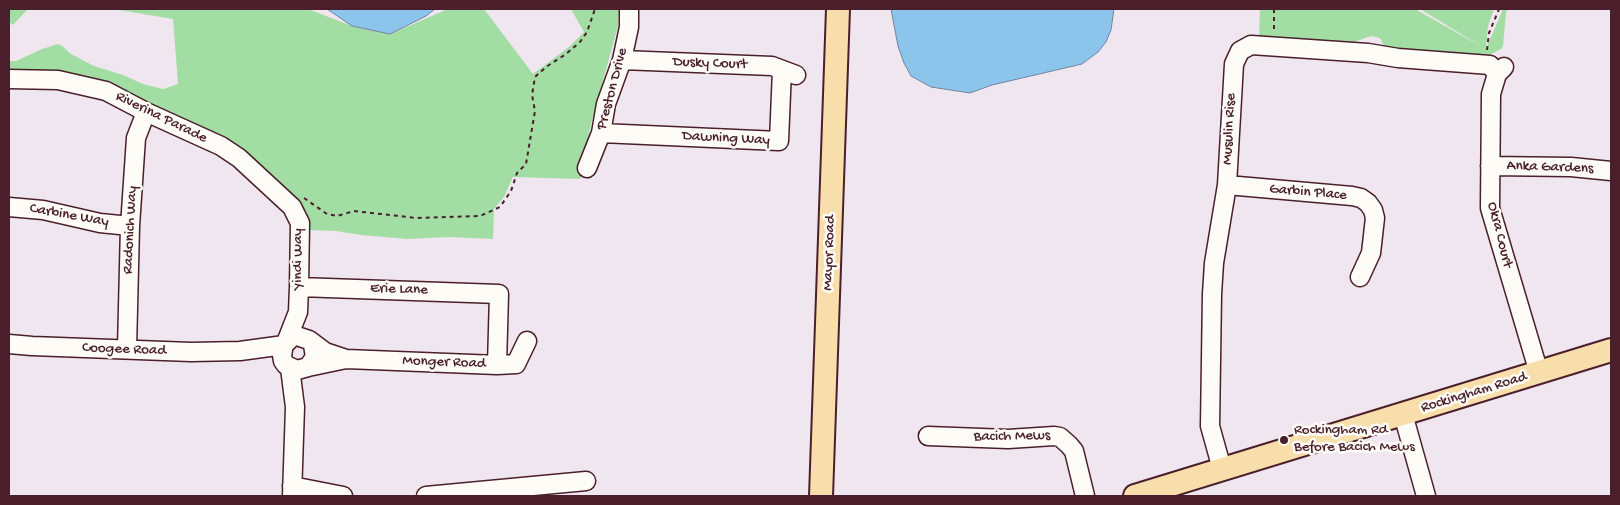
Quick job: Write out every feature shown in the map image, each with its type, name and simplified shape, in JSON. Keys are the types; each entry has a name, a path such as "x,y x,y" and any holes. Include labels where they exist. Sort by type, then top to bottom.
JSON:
{"main road":[{"name":"Mayor Road","path":"822,496 838,9"},
{"name":"Rockingham Road","path":"1135,496 1611,350"}],"street":[{"name":"Preston Drive","path":"587,168 601,133 606,104 622,60 629,27 629,9"},
{"name":"Musulin Rise","path":"1222,469 1210,426 1214,263 1227,185 1234,64 1240,51 1251,46 1368,53 1398,58 1490,65 1500,70"},
{"name":"Dusky Court","path":"622,60 772,66 789,72"},
{"name":"Okra Court","path":"1500,70 1492,94 1489,198 1492,217 1539,373"},
{"name":"Dawning Way","path":"601,133 779,142 789,72"},
{"name":"Riverina Parade","path":"9,79 58,80 106,92 221,146 297,202"},
{"name":"Radonich Way","path":"127,349 130,226 136,138 146,112"},
{"name":"Anka Gardens","path":"1490,166 1571,167 1611,171"},
{"name":"Garbin Place","path":"1227,185 1361,198 1368,203 1374,218 1371,254 1360,278"},
{"name":"Yindi Way","path":"292,491 295,407 293,358 299,287 300,223 297,202"},
{"name":"Carbine Way","path":"9,207 43,210 100,223 130,226"},
{"name":"Erie Lane","path":"299,287 499,294 497,365"},
{"name":"Yindi Way","path":"293,358 315,357 311,342 298,312"},
{"path":"293,358 297,336 311,342"},
{"name":"Monger Road","path":"293,358 497,365 516,364 527,341"},
{"name":"Monger Road","path":"311,342 325,352 346,359"},
{"name":"Coogee Road","path":"9,344 191,352 240,351 293,358"},
{"path":"1403,414 1426,496"},
{"name":"Bacich Mews","path":"928,436 1008,440 1060,437 1074,451 1085,496"},
{"path":"426,496 586,481"},
{"path":"292,491 343,496"}],"path":[{"path":"297,202 337,216 354,211 417,218 480,216 500,207 511,191 517,174 526,164 535,111 532,95 535,77 580,42 587,32 595,9"},
{"path":"1274,9 1274,47"},
{"path":"1487,50 1489,33 1499,9"}],"green space":[{"path":"9,9 28,9 13,25 9,22"},
{"path":"113,9 308,9 352,26 390,34 448,9 484,9 533,74 569,47 584,32 571,9 619,9 618,26 591,124 580,179 513,177 504,197 494,209 493,239 450,237 407,239 309,230 306,212 301,205 123,93 9,74 9,61 16,61 58,44 71,54 94,66 123,75 143,84 163,89 178,84 173,19"},
{"path":"1260,9 1415,9 1484,48 1420,9 1494,9 1488,26 1486,49 1503,9 1509,9 1506,12 1503,46 1484,58 1387,52 1380,38 1371,36 1351,43 1259,40"}],"water":[{"path":"327,9 435,9 426,16 390,34 352,26"},
{"path":"891,9 1114,9 1111,30 1106,42 1098,52 1082,64 992,85 970,93 931,87 911,76 898,46"}],"place":[{"name":"Rockingham Rd Before Bacich Mews","path":"1284,440"}]}
